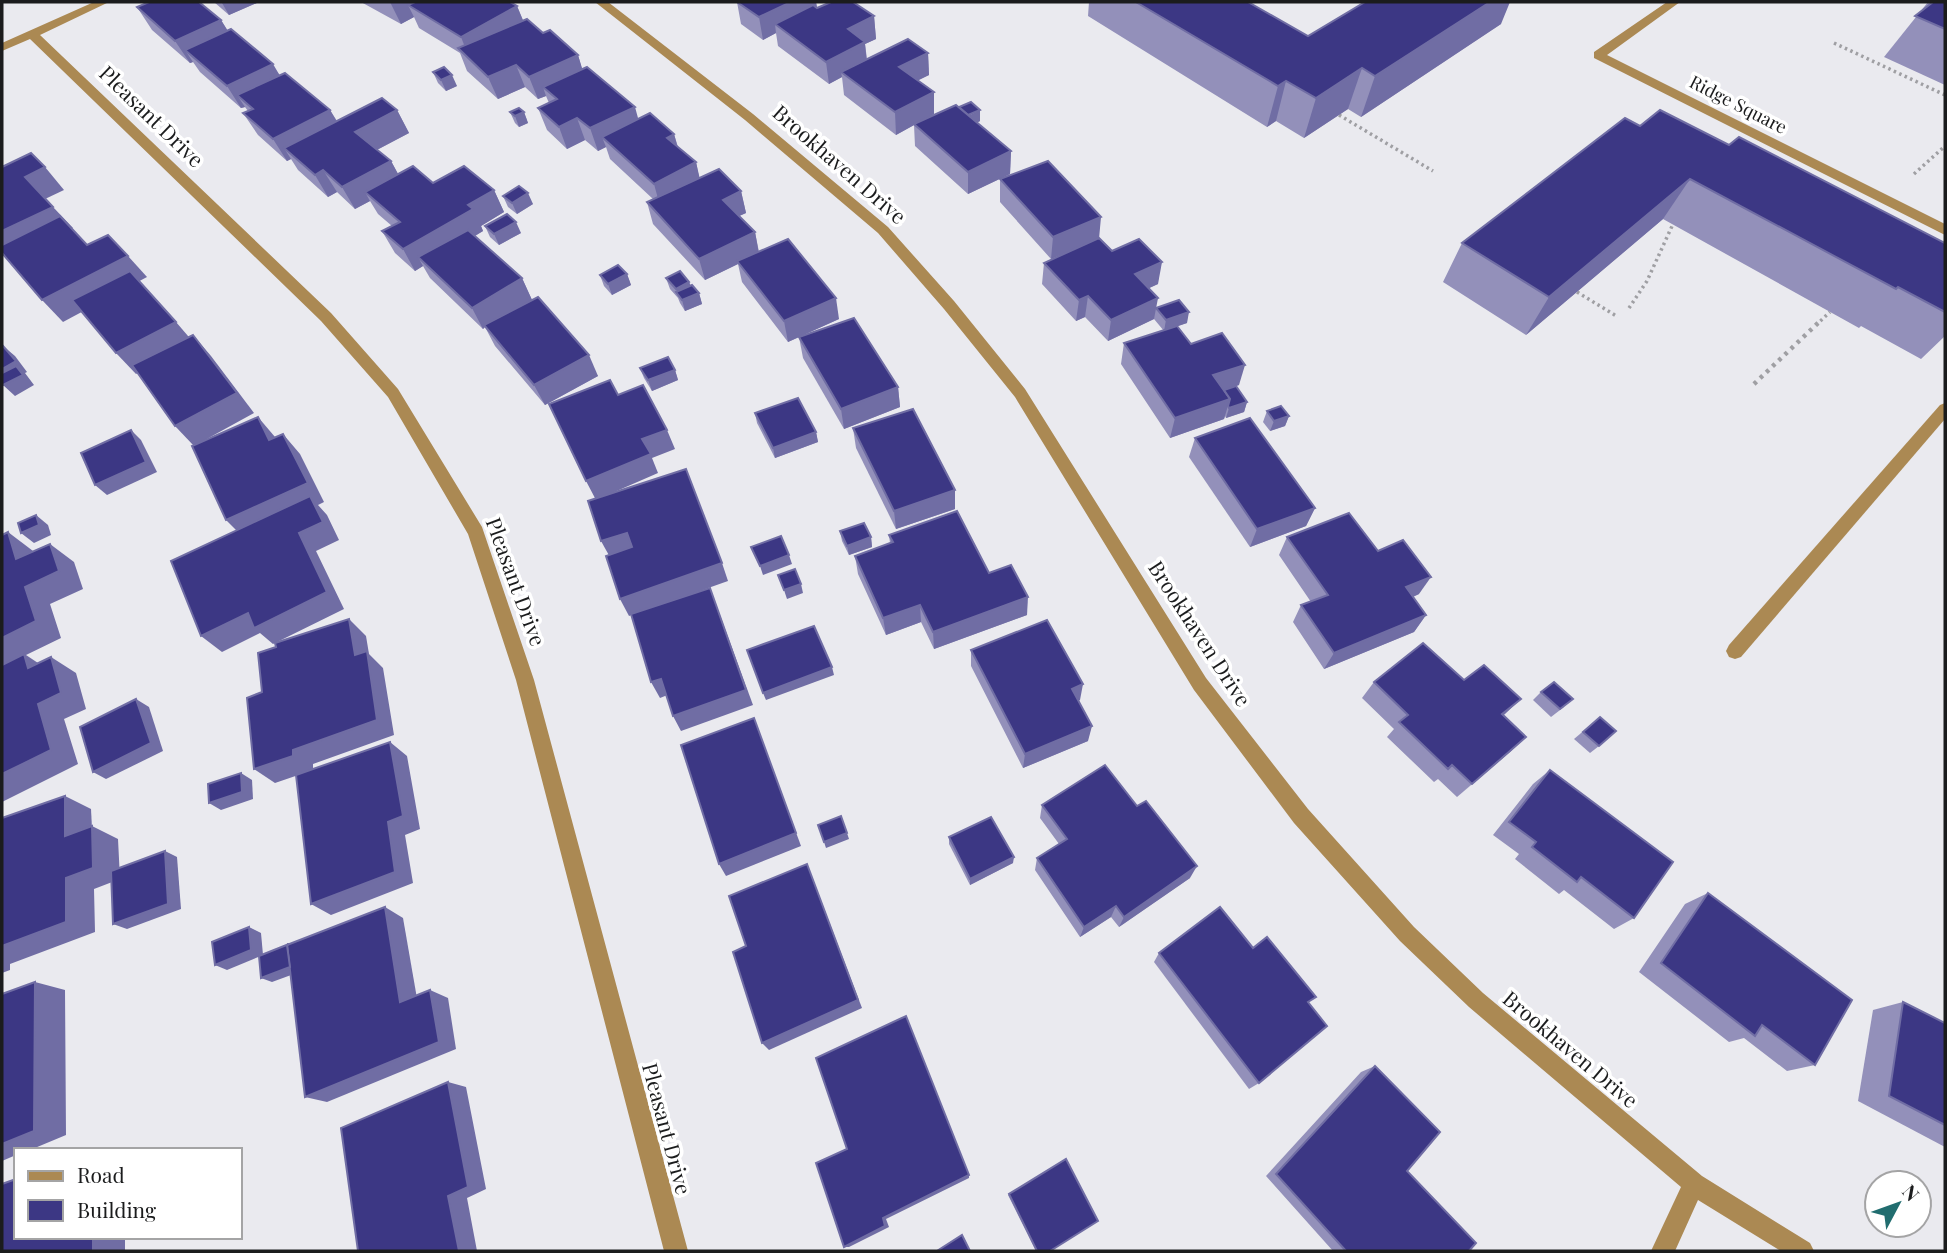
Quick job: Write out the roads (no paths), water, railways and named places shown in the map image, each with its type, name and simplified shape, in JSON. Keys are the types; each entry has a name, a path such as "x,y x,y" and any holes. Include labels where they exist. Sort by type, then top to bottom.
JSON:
{"street":[{"path":"2,47 103,2"},
{"name":"Brookhaven Drive","path":"601,2 750,117 883,230 949,305 1020,393 1200,684 1301,816 1407,934 1476,1000 1694,1184 1802,1251"},
{"name":"Ridge Square","path":"1674,2 1598,55 1945,230"},
{"name":"Pleasant Drive","path":"33,35 326,317 377,374 393,393 476,532 525,680 676,1251"},
{"path":"1735,651 1945,409"},
{"path":"1663,1251 1694,1184"}]}
